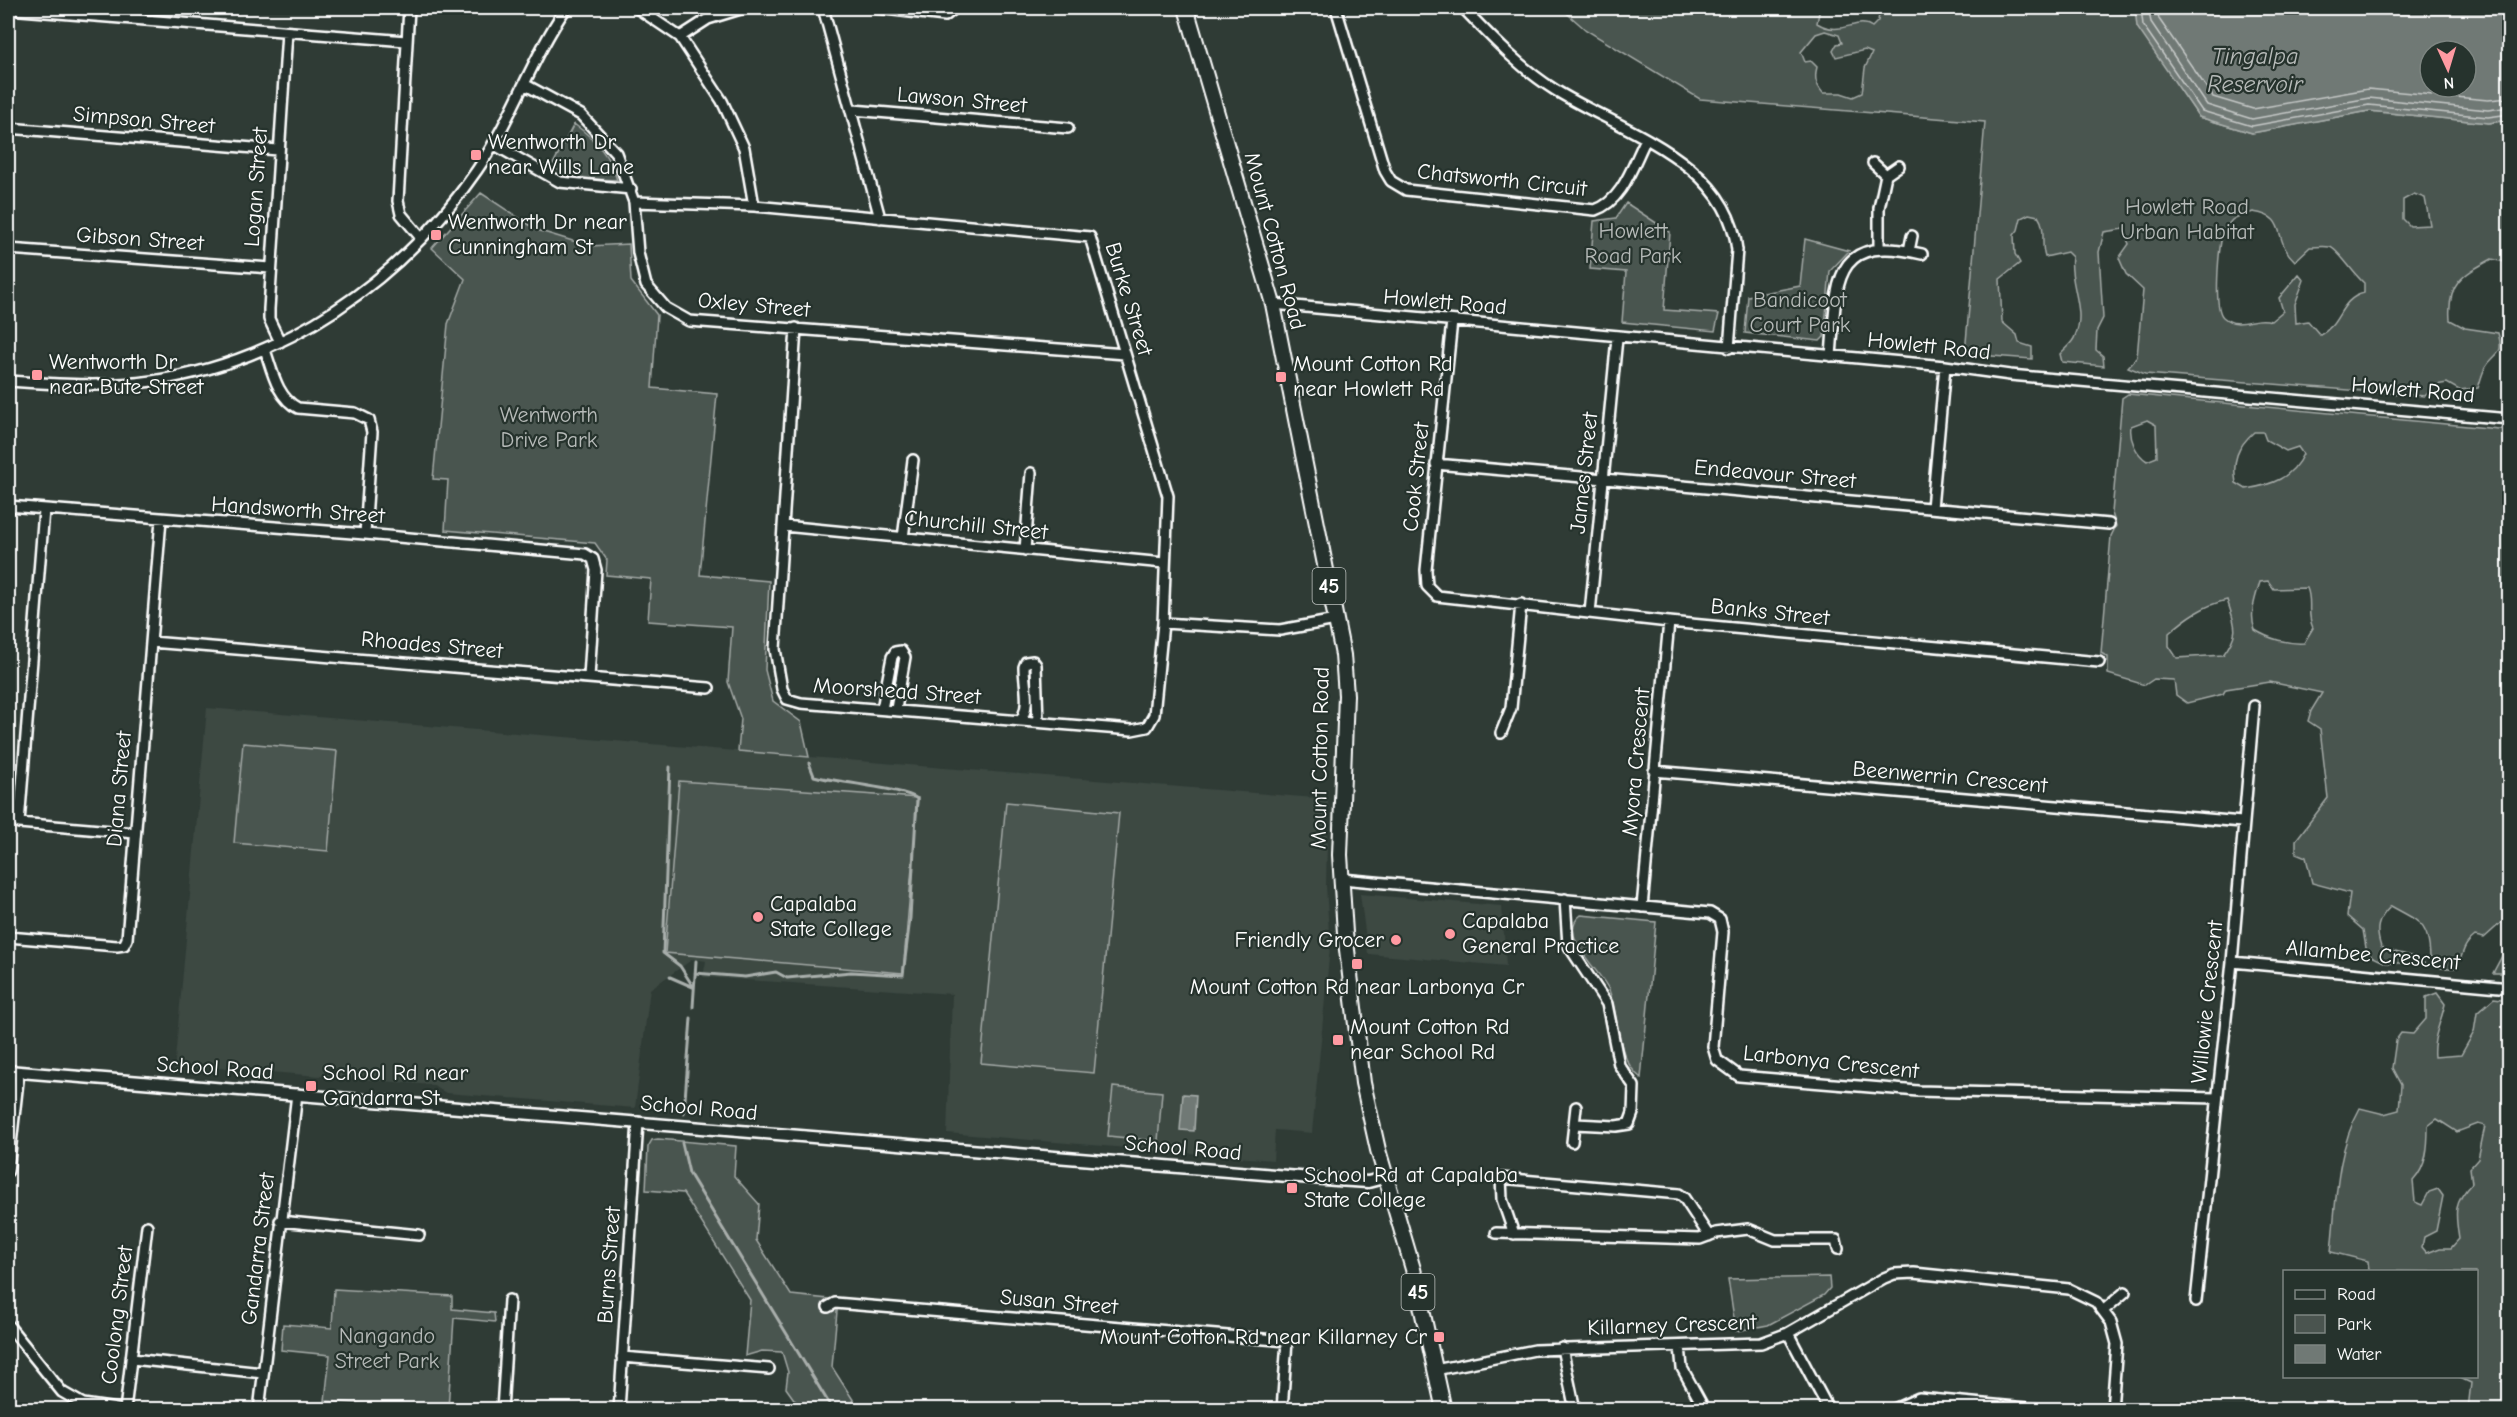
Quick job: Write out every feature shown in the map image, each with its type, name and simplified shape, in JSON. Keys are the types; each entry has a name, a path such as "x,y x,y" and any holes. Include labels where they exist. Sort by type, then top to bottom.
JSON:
{"main road":[{"name":"Mount Cotton Road","path":"1186,8 1273,304 1336,620 1346,695 1340,855 1345,933 1363,1083 1413,1269 1444,1410"}],"street":[{"path":"409,8 398,201 401,214 421,238"},
{"path":"8,381 91,385 152,381 209,368 265,350 312,326 352,300 421,238 454,201 493,144 547,36 566,8"},
{"path":"638,8 680,37 722,101 744,148 754,206"},
{"path":"680,37 708,19 744,8"},
{"path":"823,8 853,110 880,218"},
{"path":"876,8 945,16 955,8"},
{"name":"Chatsworth Circuit","path":"1336,8 1385,171 1391,181 1406,190 1595,210 1606,206 1616,198 1646,139"},
{"path":"1463,8 1508,55 1532,74 1556,90 1646,139 1687,166 1708,184 1725,207 1733,225 1737,250 1729,348"},
{"path":"8,9 406,41"},
{"name":"Logan Street","path":"280,342 269,319 270,268 287,32"},
{"name":"Oxley Street","path":"524,84 572,108 591,124 616,153 634,202 638,253 646,285 666,308 689,321 1125,354"},
{"name":"Lawson Street","path":"853,110 1068,128"},
{"name":"Simpson Street","path":"8,128 278,150"},
{"path":"493,144 560,182 631,189"},
{"path":"1873,164 1886,175"},
{"path":"1879,248 1879,208 1886,175 1899,166"},
{"name":"Burke Street","path":"634,202 754,206 1090,237 1168,496 1162,623 1154,715"},
{"path":"1909,251 1912,236"},
{"path":"1831,356 1838,281 1846,265 1860,253 1879,248 1922,254"},
{"name":"Gibson Street","path":"8,249 270,268"},
{"name":"Howlett Road","path":"1273,304 1617,338 1945,366 2010,375 2510,418"},
{"name":"Cook Street","path":"1437,596 1427,586 1426,570 1452,321"},
{"name":"Moorshead Street","path":"796,328 775,649 785,695 794,702 801,703 1139,730 1147,727 1154,715"},
{"name":"James Street","path":"1590,613 1617,338"},
{"path":"265,350 281,392 290,404 298,408 355,413 369,420 372,432 365,534"},
{"path":"1932,508 1945,366"},
{"path":"903,538 913,460"},
{"name":"Endeavour Street","path":"1436,464 2109,524"},
{"path":"1025,550 1031,472"},
{"name":"Handsworth Street","path":"8,506 585,554 593,559 596,570 589,677"},
{"path":"44,510 19,823 135,833"},
{"name":"Diana Street","path":"8,937 124,945 127,939 161,519"},
{"name":"Churchill Street","path":"784,526 1164,563"},
{"name":"Banks Street","path":"1437,596 1669,622 2098,662"},
{"path":"1501,733 1511,708 1521,604"},
{"path":"1162,623 1280,630 1336,620"},
{"name":"Myora Crescent","path":"1642,907 1669,622"},
{"name":"Rhoades Street","path":"151,642 709,688"},
{"path":"882,708 892,657 895,652 900,651 905,657 896,710"},
{"path":"1021,720 1026,711 1027,702 1024,667 1026,662 1033,661 1036,665 1038,722"},
{"name":"Willowie Crescent","path":"2196,1301 2232,962 2242,822 2254,706"},
{"name":"Beenwerrin Crescent","path":"1654,771 2242,822"},
{"name":"Larbonya Crescent","path":"1342,879 1710,913 1720,919 1723,932 1713,1047 1717,1060 1739,1076 1918,1091 2217,1098"},
{"path":"1565,899 1568,945 1607,1004 1619,1065 1634,1086 1635,1098 1629,1124 1616,1126 1575,1124"},
{"name":"Allambee Crescent","path":"2232,962 2510,988"},
{"path":"8,1171 13,1072"},
{"name":"School Road","path":"13,1072 1368,1182 1387,1177"},
{"name":"Gandarra Street","path":"259,1410 297,1094"},
{"path":"1572,1142 1576,1107"},
{"name":"Burns Street","path":"619,1410 638,1122"},
{"path":"1514,1234 1502,1199 1501,1178 1679,1194 1709,1236"},
{"path":"280,1221 419,1235"},
{"name":"Coolong Street","path":"124,1410 147,1226"},
{"path":"1496,1233 1700,1239 1748,1229 1775,1240 1836,1240 1838,1249"},
{"name":"Killarney Crescent","path":"1435,1370 1535,1350 1749,1344 1788,1333 1884,1278 1903,1273 2069,1289 2096,1302 2104,1310"},
{"path":"2112,1410 2117,1344 2115,1332 2104,1310 2125,1292"},
{"path":"502,1410 509,1300"},
{"name":"Susan Street","path":"828,1307 835,1303 1287,1341 1282,1410"},
{"path":"8,1325 62,1392 73,1400 124,1410"},
{"path":"1788,1333 1829,1410"},
{"path":"1680,1346 1682,1368 1705,1410"},
{"path":"1562,1348 1575,1410"},
{"path":"622,1357 770,1369"},
{"path":"132,1359 263,1373"},
{"path":"1892,1410 1919,1398 2049,1410"}],"shaded area":[{"name":"Capalaba State College","path":"207,708 1328,799 1326,886 1330,948 1312,1133 1275,1130 1273,1160 947,1133 952,994 703,977 706,961 693,959 650,989 635,1108 446,1093 432,1085 205,1067 174,1071"},
{"path":"1360,894 1502,906 1506,966 1368,954"}],"green space":[{"name":"Howlett Road Urban Habitat","path":"1561,8 1820,8 1817,23 1826,27 1841,28 1860,24 1872,27 1878,21 1880,8 2135,8 2138,27 2199,117 2252,133 2369,111 2489,123 2509,120 2509,263 2492,259 2472,270 2454,289 2450,308 2450,320 2465,328 2498,333 2500,350 2485,368 2478,388 2459,390 2447,383 2436,385 2425,396 2145,374 2128,367 2137,357 2143,290 2126,274 2119,258 2129,244 2123,229 2104,232 2099,252 2103,318 2097,330 2096,350 2103,356 2104,366 2062,362 2060,354 2073,341 2079,317 2072,276 2072,257 2067,252 2045,257 2041,221 2038,216 2029,214 2021,218 2014,235 2015,254 2020,263 2000,279 2002,322 2017,335 2019,343 2032,347 2032,359 1965,354 1985,122 1700,99 1586,30","holes":["1825,31 1839,35 1842,43 1837,44 1833,51 1836,57 1865,50 1872,53 1865,68 1862,93 1853,97 1841,93 1823,93 1819,87 1816,81 1817,67 1811,61 1805,62 1801,52 1816,34","2414,194 2425,198 2430,225 2410,226 2403,219 2403,200","2253,212 2272,219 2288,253 2295,261 2310,247 2334,249 2364,283 2364,293 2350,301 2327,331 2320,335 2308,321 2296,323 2295,304 2304,280 2299,274 2279,298 2283,311 2271,321 2241,323 2229,321 2223,317 2218,303 2218,265 2222,236 2232,220"]},
{"path":"574,124 600,148 617,180 571,178 552,166"},
{"name":"Wentworth Drive Park","path":"481,193 537,230 589,246 629,244 631,281 657,315 652,388 717,394 700,575 769,581 765,670 773,701 801,722 809,757 738,751 741,719 728,682 732,627 648,621 651,579 606,575 607,560 595,543 445,530 448,480 433,479 448,324 465,279 432,248"},
{"name":"Howlett Road Park","path":"1626,203 1670,232 1664,310 1719,314 1715,331 1622,322 1626,272 1590,269 1594,221 1616,218"},
{"name":"Bandicoot Court Park","path":"1805,239 1849,251 1830,271 1824,337 1820,341 1745,333 1748,296 1800,286"},
{"path":"2128,394 2509,430 2509,908 2504,920 2484,938 2475,936 2470,940 2455,968 2441,968 2430,957 2427,937 2421,924 2391,906 2378,925 2381,947 2424,963 2386,963 2367,954 2363,930 2347,916 2350,893 2312,883 2306,857 2296,853 2296,840 2328,798 2320,729 2308,721 2322,693 2270,682 2226,689 2223,694 2187,703 2176,695 2174,680 2154,679 2145,685 2108,674 2108,657 2101,653 2111,536 2116,526 2112,513 2122,398","holes":["2147,420 2156,425 2157,457 2147,461 2140,454 2132,441 2131,426","2254,432 2263,432 2266,440 2286,451 2298,447 2303,454 2287,475 2273,482 2246,489 2236,483 2235,468 2235,461 2243,443","2268,581 2274,589 2307,588 2313,628 2304,643 2279,640 2255,630 2253,612 2260,582","2227,600 2235,628 2229,647 2223,655 2177,658 2169,646 2169,633 2182,622 2211,605"]},
{"path":"243,743 337,751 328,851 234,843"},
{"path":"679,781 918,798 903,973 665,953"},
{"path":"1006,802 1119,813 1094,1073 981,1063"},
{"path":"1581,915 1656,922 1641,1078 1633,1070 1622,1049 1609,990 1583,953 1573,932 1574,923"},
{"path":"2509,943 2509,973 2493,973 2503,954 2503,948"},
{"path":"2437,993 2445,1004 2436,1037 2434,1057 2461,1055 2474,1032 2477,1013 2494,998 2509,1000 2509,1409 2468,1409 2471,1383 2460,1378 2478,1378 2478,1270 2369,1270 2368,1261 2331,1252 2338,1178 2352,1125 2360,1108 2384,1114 2399,1110 2401,1085 2392,1068 2396,1040 2401,1033 2413,1034 2426,1019 2426,997","holes":["2437,1119 2457,1132 2478,1124 2485,1126 2478,1159 2470,1168 2472,1183 2458,1203 2459,1239 2451,1248 2440,1248 2427,1253 2422,1247 2424,1237 2436,1231 2443,1196 2438,1189 2429,1192 2422,1205 2415,1202 2413,1181 2424,1163 2428,1126"]},
{"path":"1113,1087 1162,1092 1158,1141 1108,1136"},
{"path":"652,1140 736,1146 734,1176 759,1204 756,1240 791,1295 838,1300 832,1367 859,1409 796,1409 796,1402 786,1388 788,1372 782,1352 762,1351 745,1356 750,1300 683,1193 646,1190 648,1147"},
{"path":"1829,1277 1830,1288 1824,1295 1768,1325 1736,1331 1728,1279"},
{"name":"Nangando Street Park","path":"334,1289 452,1296 452,1309 494,1313 495,1322 454,1318 448,1409 325,1401 330,1355 281,1350 283,1324 332,1328"}],"water":[{"name":"Tingalpa Reservoir","path":"2135,8 2509,8 2509,120 2489,123 2369,111 2252,133 2199,117 2137,27"},
{"path":"1183,1094 1196,1095 1194,1131 1180,1130"}],"waterway":[{"path":"695,973 745,977 776,972 787,978 851,972 903,975 910,918 917,799 900,792 814,776 809,763"},
{"path":"670,767 663,953 680,966 694,988"},
{"path":"693,1007 696,961"},
{"path":"670,977 693,987"},
{"path":"684,1113 691,1018"},
{"path":"682,1143 689,1173 833,1410"}],"place":[{"name":"Wentworth Dr near Wills Lane","path":"476,155"},
{"name":"Wentworth Dr near Cunningham St","path":"436,235"},
{"name":"Wentworth Dr near Bute Street","path":"37,375"},
{"name":"Mount Cotton Rd near Howlett Rd","path":"1281,377"},
{"name":"Capalaba State College","path":"758,917"},
{"name":"Capalaba General Practice","path":"1450,934"},
{"name":"Friendly Grocer","path":"1396,940"},
{"name":"Mount Cotton Rd near Larbonya Cr","path":"1357,964"},
{"name":"Mount Cotton Rd near School Rd","path":"1338,1040"},
{"name":"School Rd near Gandarra St","path":"311,1086"},
{"name":"School Rd at Capalaba State College","path":"1292,1188"},
{"name":"Mount Cotton Rd near Killarney Cr","path":"1439,1337"}]}
